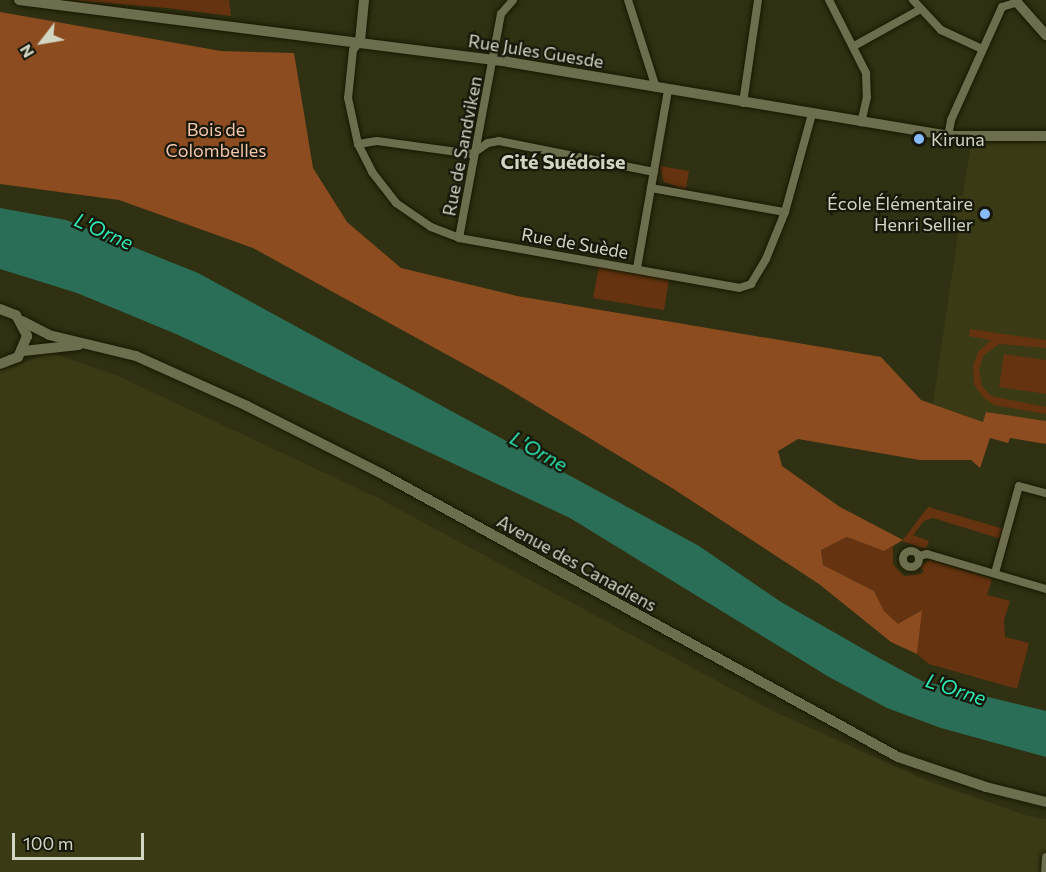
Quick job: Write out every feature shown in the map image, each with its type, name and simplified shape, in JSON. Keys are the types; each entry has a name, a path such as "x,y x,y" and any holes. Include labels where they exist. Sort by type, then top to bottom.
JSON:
{"street":[{"name":"Rue Jules Guesde","path":"20,0 360,41 494,60 948,136 1046,136"},
{"path":"360,41 364,0"},
{"name":"Rue de Sandviken","path":"459,238 478,147 501,14 513,0"},
{"path":"628,0 656,88"},
{"path":"743,103 758,0"},
{"path":"829,0 866,73 867,97 861,122"},
{"path":"913,0 918,9 941,30 982,49"},
{"path":"948,136 951,120 1002,7 1018,1 1046,36"},
{"path":"854,46 918,9"},
{"name":"Rue de Suède","path":"360,41 353,50 348,98 358,144 372,172 396,203 431,227 459,238 739,288 751,284 785,212 812,114"},
{"path":"637,268 668,90"},
{"path":"358,144 377,141 472,154 478,147 499,141 654,172"},
{"path":"651,188 785,212"},
{"name":"Avenue des Canadiens","path":"0,309 49,335 95,345 163,366 382,474 898,757 986,787 1046,802"},
{"path":"0,364 11,362 23,351 27,336 22,321"},
{"name":"Avenue des Canadiens","path":"23,351 95,345"},
{"path":"995,573 1019,486 1046,493"},
{"path":"919,556 927,554 1046,589"},
{"path":"1045,872 1046,857"}],"shaded area":[{"path":"71,0 229,0 231,16 167,8"},
{"path":"1046,142 1046,421 987,412 984,422 933,404 959,228 953,227 955,202 958,196 963,196 971,143"},
{"path":"660,166 689,171 686,190 664,182"},
{"path":"0,208 66,220 198,273 699,546 781,602 922,681 1046,711 1046,757 941,728 887,708 829,677 570,518 176,334 77,293 0,269"},
{"path":"599,267 669,279 664,310 593,298"},
{"path":"970,329 1046,340 1046,348 999,344 983,356 979,370 982,386 991,396 1046,407 1046,414 994,405 982,396 974,384 973,366 978,352 991,340 969,336"},
{"path":"51,353 118,376 378,498 771,710 925,780 1028,816 1046,819 1046,872 0,872 0,371"},
{"path":"1004,354 1046,360 1046,394 999,387"},
{"path":"928,507 1004,529 1001,539 933,518 924,521 913,535 929,541 926,549 902,541"},
{"path":"847,537 884,551 893,546 893,564 904,576 921,574 924,571 919,567 930,560 992,579 987,595 1010,601 1004,620 1005,637 1029,643 1017,689 929,664 917,654 921,610 898,625 884,611 874,591 823,565 821,550"}],"green space":[{"name":"Bois de Colombelles","path":"0,12 221,51 294,53 313,168 347,222 401,268 517,296 881,357 921,400 983,422 986,412 1046,421 1046,444 1010,438 1008,443 990,438 980,468 971,460 920,460 798,439 778,451 782,466 840,507 903,540 884,551 847,537 821,550 823,565 874,591 884,611 898,624 922,610 917,654 891,642 819,584 672,488 502,385 253,248 119,200 0,184"}],"place":[{"name":"Kiruna","path":"919,139"},
{"name":"École Élémentaire Henri Sellier","path":"985,214"}],"district":[{"name":"Cité Suédoise","path":"563,161"}],"water label":[{"name":"L'Orne","path":"104,231"},
{"name":"L'Orne","path":"539,451"},
{"name":"L'Orne","path":"956,689"}]}
